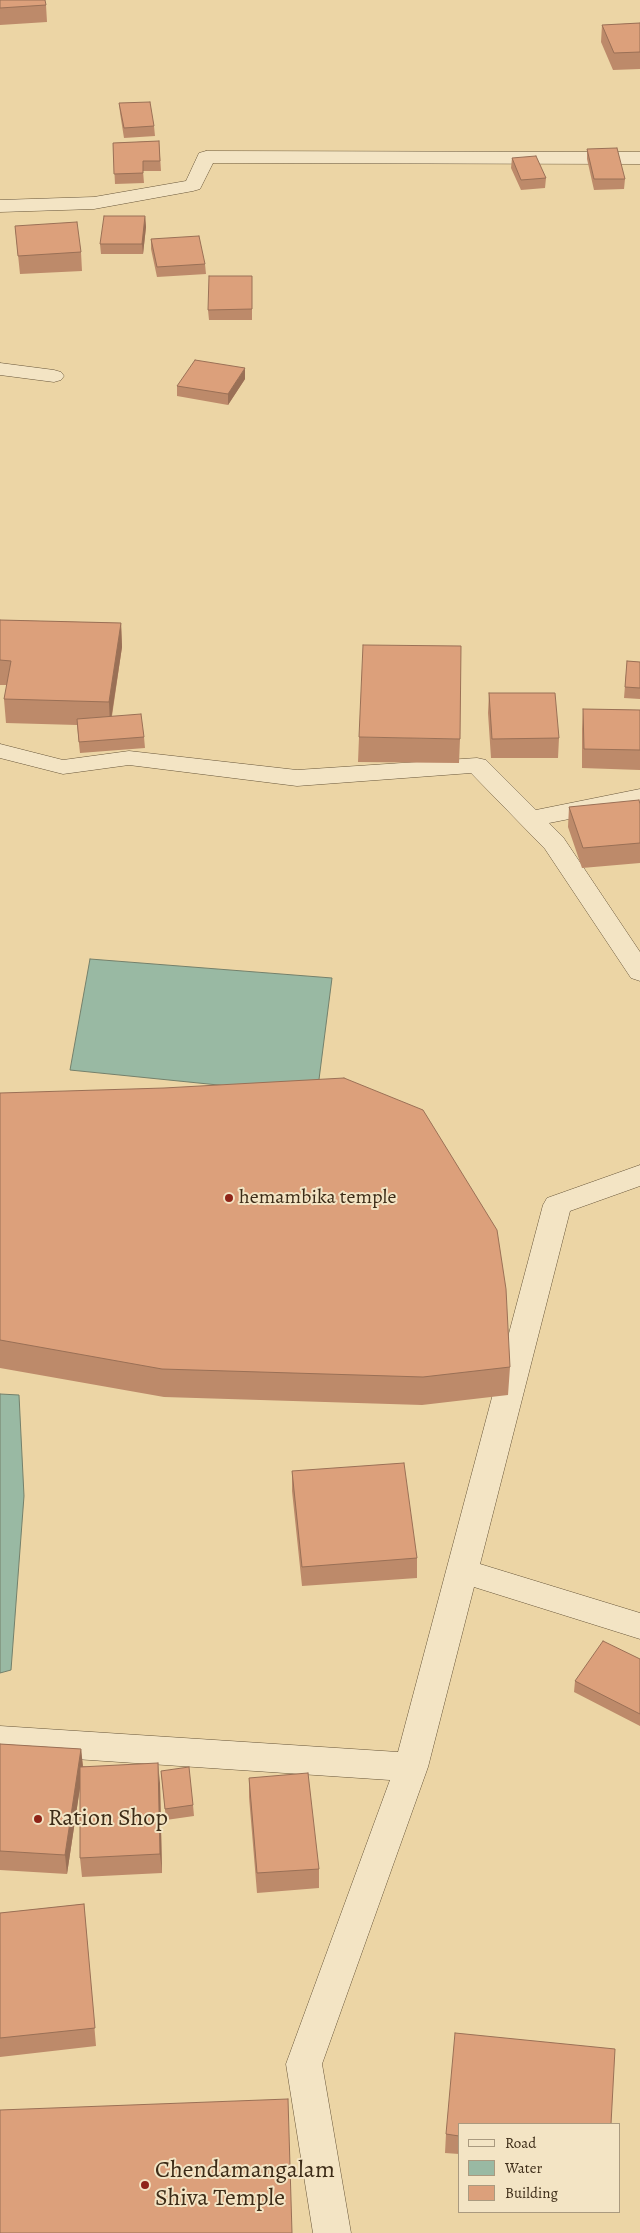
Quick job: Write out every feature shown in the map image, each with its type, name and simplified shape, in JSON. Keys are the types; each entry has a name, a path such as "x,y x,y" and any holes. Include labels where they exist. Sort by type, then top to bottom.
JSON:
{"street":[{"path":"0,206 94,203 194,185 206,157 640,158"},
{"path":"0,369 54,376"},
{"path":"0,750 63,768 128,758 297,778 477,765 554,843 640,972"},
{"path":"530,819 640,797"},
{"path":"332,2233 304,2064 411,1768 557,1205 640,1175"},
{"path":"462,1571 640,1626"},
{"path":"0,1740 411,1768"}],"water":[{"path":"90,959 332,978 317,1095 70,1070"},
{"path":"0,1394 19,1395 24,1496 11,1670 0,1673"}],"building":[{"path":"0,0 45,0 46,5 0,8"},
{"path":"640,23 640,52 614,53 602,25"},
{"path":"150,102 154,126 124,128 119,103"},
{"path":"159,141 160,161 143,161 143,173 114,174 113,143"},
{"path":"617,148 625,179 594,179 587,149"},
{"path":"536,156 546,178 521,180 512,158"},
{"path":"104,216 145,216 142,244 100,244"},
{"path":"77,222 81,252 18,256 15,226"},
{"path":"199,236 205,264 157,267 151,239"},
{"path":"209,276 252,276 252,309 208,310"},
{"path":"195,360 245,368 228,394 177,386"},
{"path":"0,620 121,623 109,702 4,699 11,661 0,660"},
{"path":"363,645 461,646 460,739 359,737"},
{"path":"627,661 640,662 640,688 625,687"},
{"path":"489,693 555,693 559,738 492,739"},
{"path":"583,709 640,710 640,750 584,749"},
{"path":"141,714 144,737 79,742 77,719"},
{"path":"639,800 640,843 583,848 569,807"},
{"name":"hemambika temple","path":"344,1078 423,1110 497,1230 506,1289 510,1367 423,1377 162,1369 0,1340 0,1093 164,1088"},
{"path":"404,1463 417,1558 302,1567 292,1471"},
{"path":"603,1641 640,1659 640,1714 575,1681"},
{"name":"Ration Shop","path":"0,1744 81,1749 65,1855 0,1851"},
{"path":"158,1763 160,1854 80,1858 80,1767"},
{"path":"189,1767 193,1805 165,1809 161,1771"},
{"path":"308,1773 319,1869 257,1873 249,1778"},
{"path":"84,1904 95,2028 0,2038 0,1913"},
{"path":"455,2033 615,2049 611,2123 458,2123 458,2136 446,2134"},
{"name":"Chendamangalam Shiva Temple","path":"288,2099 292,2233 0,2233 0,2110"}],"place":[{"name":"hemambika temple","path":"229,1198"},
{"name":"Ration Shop","path":"38,1819"},
{"name":"Chendamangalam Shiva Temple","path":"145,2185"}]}
